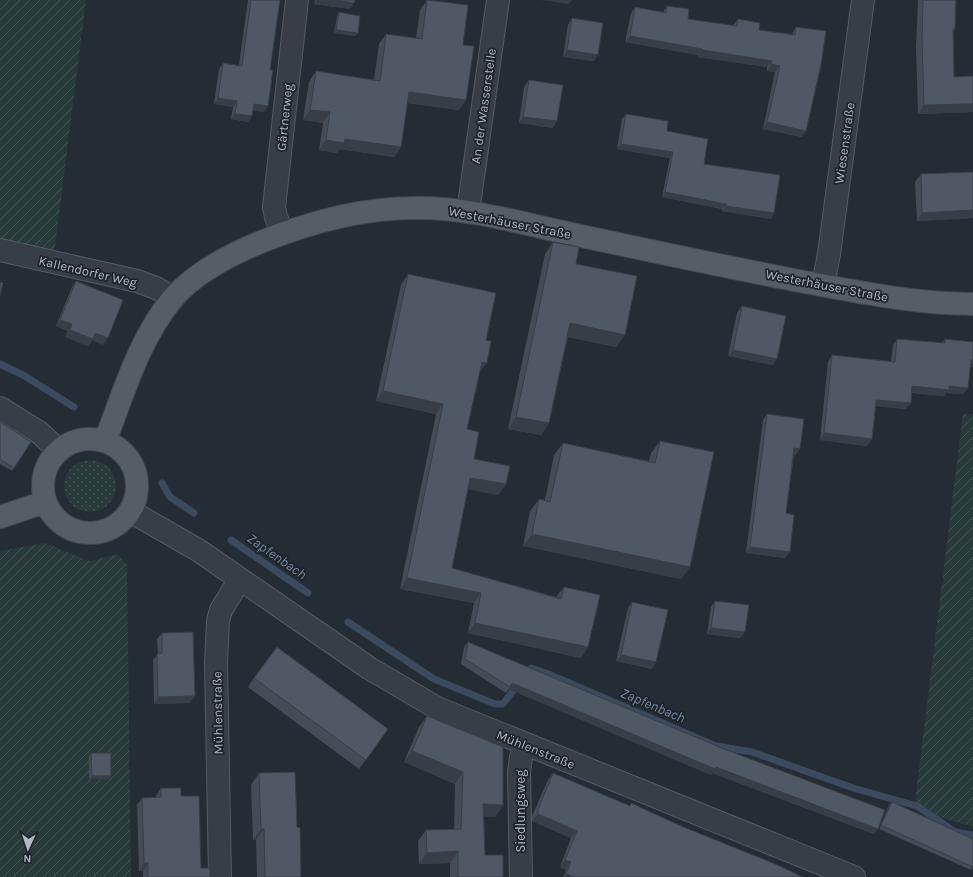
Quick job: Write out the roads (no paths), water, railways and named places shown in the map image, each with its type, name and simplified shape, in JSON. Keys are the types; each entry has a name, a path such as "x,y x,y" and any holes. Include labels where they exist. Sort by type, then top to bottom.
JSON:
{"main road":[{"name":"Westerhäuser Straße","path":"106,441 132,370 152,328 174,298 191,281 213,266 240,251 283,234 336,217 378,210 417,208 468,212 657,253 823,285 925,302 973,304"},
{"path":"97,439 106,441 123,452 134,470 137,491 130,511 125,518 111,528 102,532 85,533 67,528 53,517 44,502 42,483 44,474 52,457 58,450 81,440 97,439"},
{"path":"0,517 44,502"}],"street":[{"name":"Gärtnerweg","path":"283,234 276,217 274,207 297,0"},
{"name":"An der Wasserstelle","path":"468,212 498,0"},
{"name":"Wiesenstraße","path":"823,285 829,254 863,0"},
{"name":"Kallendorfer Weg","path":"0,250 137,281 156,288 174,298"},
{"path":"0,408 40,433 58,450"},
{"name":"Mühlenstraße","path":"130,511 176,537 240,579 369,668 438,708 854,877"},
{"name":"Mühlenstraße","path":"220,877 216,662 218,621 221,610 240,579"},
{"name":"Siedlungsweg","path":"521,877 519,772 521,757 526,745"}],"waterway":[{"name":"Zapfenbach","path":"0,364 23,375 74,407"},
{"name":"Zapfenbach","path":"162,483 170,497 194,513"},
{"name":"Zapfenbach","path":"231,540 308,593"},
{"name":"Zapfenbach","path":"348,622 434,679 495,704 503,704 519,683"},
{"name":"Zapfenbach","path":"527,673 531,668 546,673 716,746 752,752 853,788 917,806 955,832 973,835"}]}
